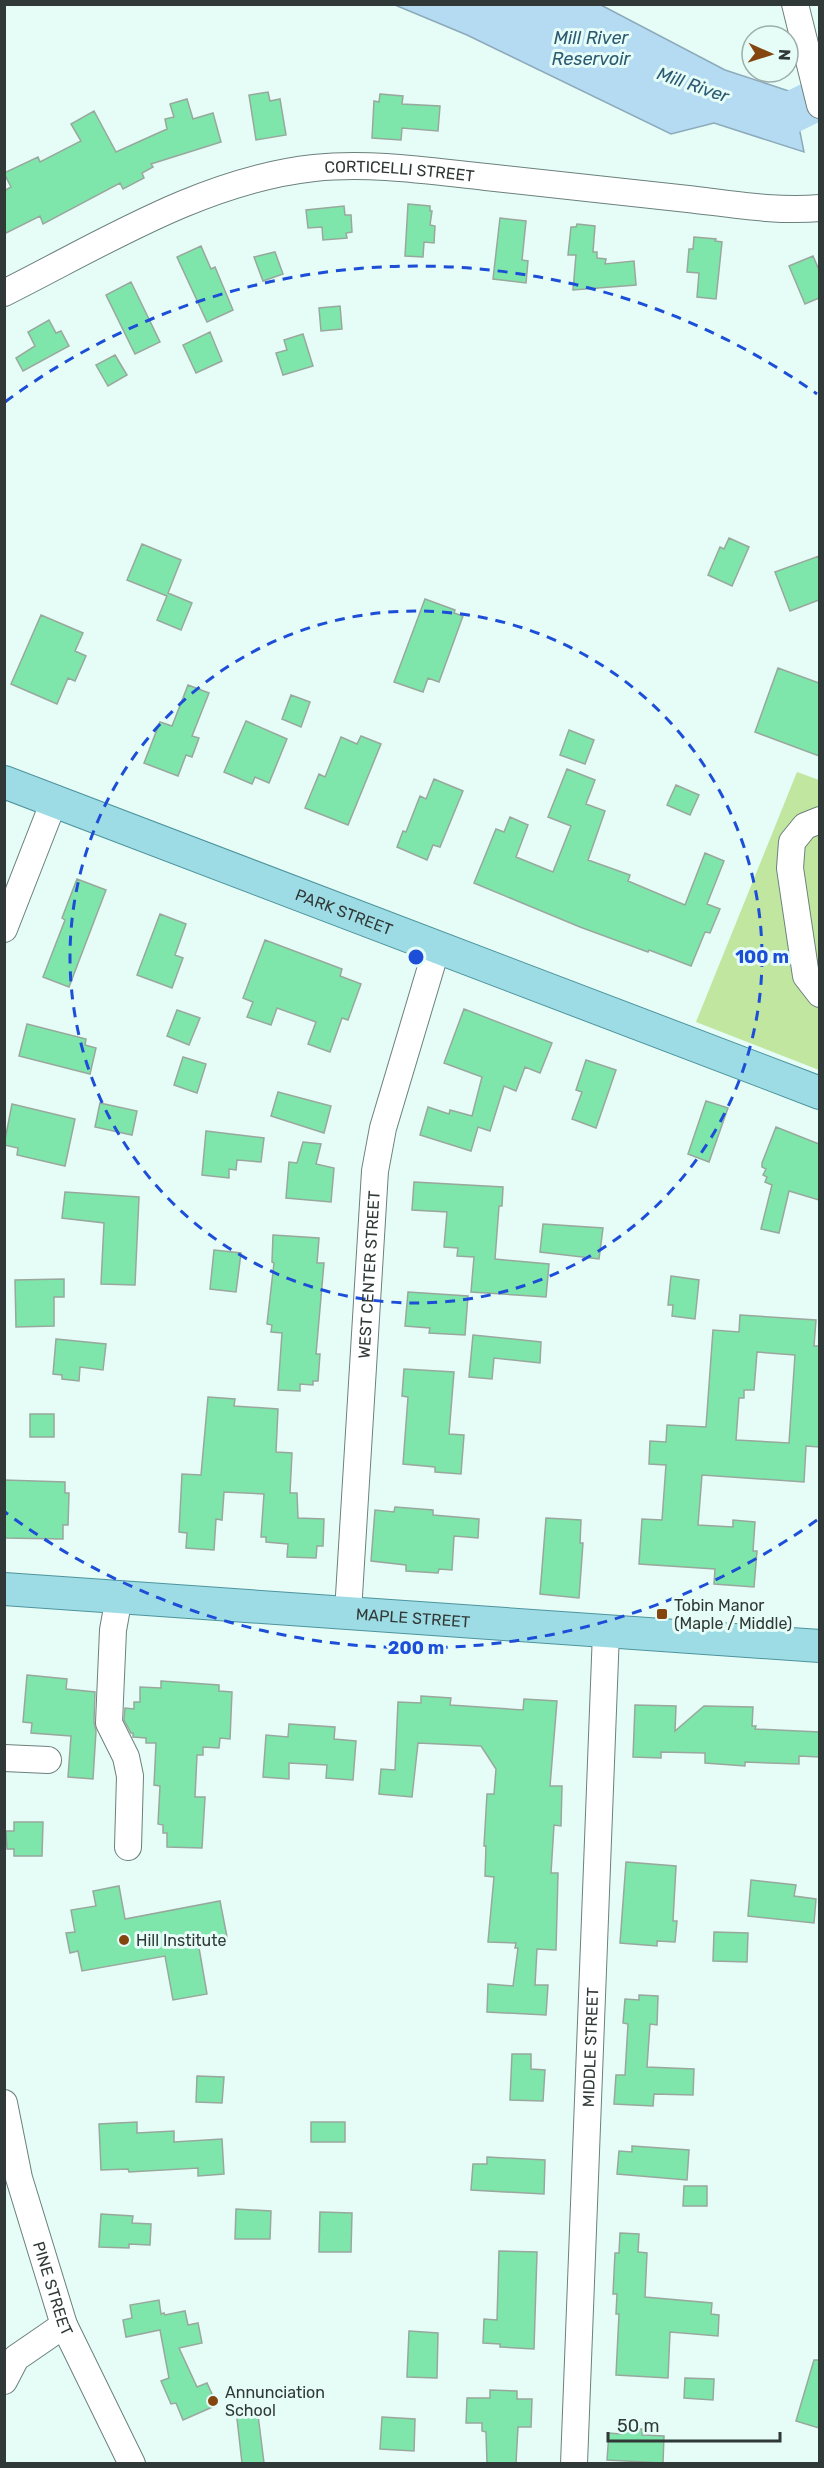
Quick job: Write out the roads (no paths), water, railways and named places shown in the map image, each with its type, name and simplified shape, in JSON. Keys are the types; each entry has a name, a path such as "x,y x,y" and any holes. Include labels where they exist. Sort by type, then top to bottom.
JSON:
{"main road":[{"name":"PARK STREET","path":"4,782 819,1093"},
{"name":"MAPLE STREET","path":"4,1589 819,1646"}],"street":[{"path":"795,4 819,105"},
{"name":"CORTICELLI STREET","path":"4,293 155,217 203,196 260,177 314,168 364,166 432,171 752,206 819,208"},
{"path":"4,929 54,801"},
{"path":"819,820 805,826 792,842 790,868 806,976 819,994"},
{"name":"WEST CENTER STREET","path":"348,1612 375,1172 383,1128 437,947"},
{"path":"119,1597 114,1630 109,1724 126,1757 130,1776 128,1847"},
{"name":"MIDDLE STREET","path":"574,2463 606,1632"},
{"path":"4,1758 48,1760"},
{"name":"PINE STREET","path":"4,2103 19,2178 64,2325 132,2463"},
{"path":"4,2381 16,2358 64,2325"}],"water":[{"name":"Mill River Reservoir","path":"395,5 601,5 725,70 740,75 740,84 768,84 792,92 804,152 714,123 671,134 467,35"}],"waterway":[{"name":"Mill River","path":"740,101 786,115 820,98"}],"place":[{"name":"Tobin Manor (Maple / Middle)","path":"662,1614"},
{"name":"Hill Institute","path":"124,1940"},
{"name":"Annunciation School","path":"213,2401"}]}
